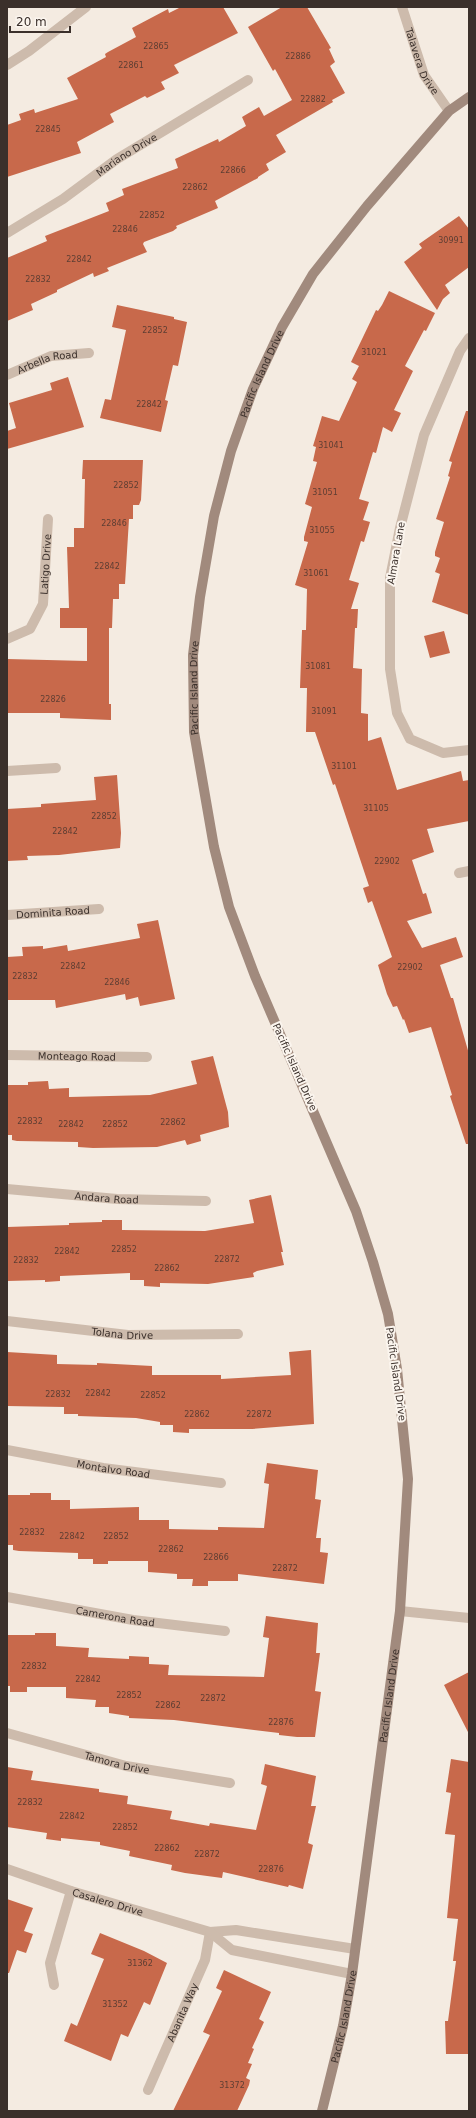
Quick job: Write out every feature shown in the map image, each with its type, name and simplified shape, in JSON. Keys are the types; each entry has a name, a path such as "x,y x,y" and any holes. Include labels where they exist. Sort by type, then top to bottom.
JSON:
{"main road":[{"name":"Pacific Island Drive","path":"322,2111 343,2026 352,1974 400,1611 408,1479 398,1369 388,1314 373,1262 356,1211 255,976 229,906 214,847 194,732 193,655 200,597 214,516 231,451 253,389 279,334 313,274 367,206 449,111 469,97"}],"street":[{"path":"7,66 86,7"},
{"name":"Talavera Drive","path":"402,7 424,74 449,111"},
{"name":"Mariano Drive","path":"7,232 63,199 117,159 248,80"},
{"name":"Almara Lane","path":"469,338 460,350 424,435 400,528 390,578 390,669 398,713 410,739 443,753 469,750"},
{"name":"Arbella Road","path":"7,375 51,356 89,353"},
{"name":"Latigo Drive","path":"7,639 30,628 43,604 48,519"},
{"path":"7,771 56,768"},
{"name":"Dominita Road","path":"7,915 99,909"},
{"name":"Monteago Road","path":"7,1055 147,1057"},
{"name":"Andara Road","path":"7,1190 117,1199 206,1201"},
{"name":"Tolana Drive","path":"7,1321 128,1335 238,1334"},
{"name":"Montalvo Road","path":"7,1450 103,1468 221,1483"},
{"name":"Camerona Road","path":"7,1597 133,1620 225,1631"},
{"path":"400,1611 469,1618"},
{"name":"Tamora Drive","path":"7,1733 126,1766 230,1783"},
{"name":"Casalero Drive","path":"7,1869 71,1891 210,1932 236,1930 355,1949"},
{"path":"54,1985 50,1963 71,1891"},
{"name":"Casalero Drive","path":"210,1932 232,1950 352,1974"},
{"name":"Abanita Way","path":"148,2090 205,1960 210,1932"}],"building":[{"path":"181,7 223,7 238,33 174,65 179,73 161,82 165,89 147,98 145,96 110,114 114,122 77,142 81,153 7,177 7,125 21,120 19,114 34,109 35,113 78,99 67,78 106,57 105,54 108,52 136,37 132,28 168,9 169,13"},
{"path":"282,7 307,7 331,48 329,49 335,62 330,66 345,93 332,100 333,102 276,135 286,152 266,164 269,170 258,178 215,201 218,208 176,226 177,228 173,231 144,242 143,244 147,252 107,268 109,271 94,277 93,273 57,290 57,292 31,304 33,310 7,321 7,258 47,241 45,236 109,211 106,203 124,195 122,189 178,168 175,159 218,139 219,142 246,126 242,117 259,107 264,116 292,100 275,69 273,71 248,27"},
{"path":"459,216 469,229 469,267 445,285 450,293 443,299 437,310 404,262 422,248 419,244"},
{"path":"389,291 435,313 405,366 413,371 394,410 401,413 392,432 383,427 376,453 373,452 359,499 369,502 363,520 370,522 364,542 361,541 349,580 359,583 351,609 358,609 357,628 355,628 353,668 362,669 361,713 368,714 368,741 381,737 397,790 461,771 463,781 469,780 469,821 427,829 434,852 412,860 423,894 426,893 432,913 407,921 422,948 456,937 463,957 440,965 451,998 453,998 469,1054 469,1144 466,1144 450,1096 452,1095 431,1027 409,1033 397,1006 393,1007 387,994 378,965 392,957 372,901 368,903 363,888 369,886 335,784 333,785 315,732 306,732 307,688 300,688 302,630 306,630 307,589 295,585 308,542 304,541 304,537 312,507 305,504 317,462 313,461 316,447 313,446 322,416 339,421 357,382 352,379 359,366 351,362 376,310 378,311"},
{"path":"117,305 174,317 174,319 187,322 178,366 173,365 165,400 168,401 161,432 100,418 105,399 111,400 126,330 112,327"},
{"path":"68,377 84,427 7,449 7,431 16,428 9,403 52,390 50,383"},
{"path":"466,411 469,411 469,615 432,602 440,574 435,572 440,558 435,556 435,552 444,522 436,519 450,477 448,476 452,462 449,461"},
{"path":"83,460 143,460 141,500 139,505 133,505 133,519 129,519 125,584 119,584 119,599 113,599 112,628 109,628 109,704 111,704 111,720 60,718 60,713 7,713 7,659 87,661 87,628 60,628 60,608 69,608 67,547 74,547 74,528 84,528 85,479 82,479"},
{"path":"444,631 450,653 430,658 424,636"},
{"path":"117,775 121,833 120,848 59,855 27,856 28,860 7,861 7,809 41,807 41,804 96,800 94,777"},
{"path":"158,920 175,999 140,1006 138,997 126,1000 125,994 56,1008 55,1000 7,1000 7,957 23,956 22,947 43,946 43,949 67,945 68,951 140,938 137,924"},
{"path":"213,1056 228,1112 229,1127 200,1135 201,1141 187,1145 185,1140 157,1147 93,1148 78,1147 78,1142 17,1141 12,1140 12,1135 7,1135 7,1085 28,1085 28,1082 48,1081 49,1089 69,1088 69,1097 150,1095 197,1084 191,1061"},
{"path":"271,1195 283,1252 281,1252 284,1265 257,1271 253,1273 254,1277 208,1284 160,1283 160,1287 144,1286 144,1280 130,1280 130,1273 60,1276 60,1281 45,1282 45,1280 7,1281 7,1227 69,1225 69,1223 122,1220 122,1230 205,1231 254,1223 249,1200"},
{"path":"311,1350 314,1424 252,1429 189,1429 189,1433 173,1432 173,1425 160,1425 160,1422 136,1418 78,1416 78,1414 64,1414 64,1407 7,1406 7,1352 57,1355 57,1364 97,1365 97,1363 152,1366 152,1375 221,1375 221,1379 291,1375 289,1352"},
{"path":"267,1463 318,1470 315,1499 321,1500 316,1538 321,1538 320,1552 328,1553 324,1584 238,1574 238,1581 208,1581 208,1586 192,1586 193,1579 177,1579 177,1574 148,1572 148,1561 108,1561 108,1564 93,1564 93,1559 78,1559 78,1553 19,1551 13,1550 13,1545 7,1545 7,1495 30,1495 30,1493 51,1493 51,1500 70,1500 70,1509 139,1507 139,1520 169,1520 169,1529 218,1530 218,1527 264,1528 269,1484 264,1483"},
{"path":"266,1616 318,1623 316,1653 320,1653 315,1691 321,1692 315,1737 279,1735 279,1733 174,1720 129,1718 129,1716 109,1713 109,1707 95,1707 96,1700 66,1698 66,1687 27,1687 27,1692 10,1692 10,1686 7,1686 7,1635 35,1635 35,1633 56,1633 56,1646 89,1648 88,1657 129,1659 129,1656 149,1657 149,1664 169,1665 168,1675 264,1677 269,1638 263,1637"},
{"path":"469,1672 469,1734 444,1685"},
{"path":"451,1759 469,1762 469,2054 446,2054 445,2021 448,2021 456,1961 453,1961 458,1919 447,1918 455,1835 445,1834 451,1793 446,1792"},
{"path":"265,1764 316,1776 311,1806 316,1806 308,1843 313,1845 303,1889 223,1872 222,1878 185,1873 171,1870 172,1865 129,1856 130,1851 100,1845 100,1842 61,1838 61,1841 46,1839 47,1833 7,1827 7,1767 33,1771 31,1780 99,1789 99,1792 128,1796 127,1804 172,1811 170,1819 209,1826 210,1823 256,1830 267,1786 261,1784"},
{"path":"7,1899 33,1908 24,1931 33,1934 26,1953 17,1950 9,1973 7,1973"},
{"path":"100,1933 144,1951 167,1963 150,2005 144,2002 128,2037 121,2034 111,2061 64,2041 71,2023 77,2026 104,1959 91,1954"},
{"path":"224,1970 271,1992 259,2019 264,2022 252,2048 254,2049 248,2063 252,2064 246,2078 250,2080 249,2085 237,2111 173,2111 210,2035 203,2032 222,1991 216,1988"}]}
